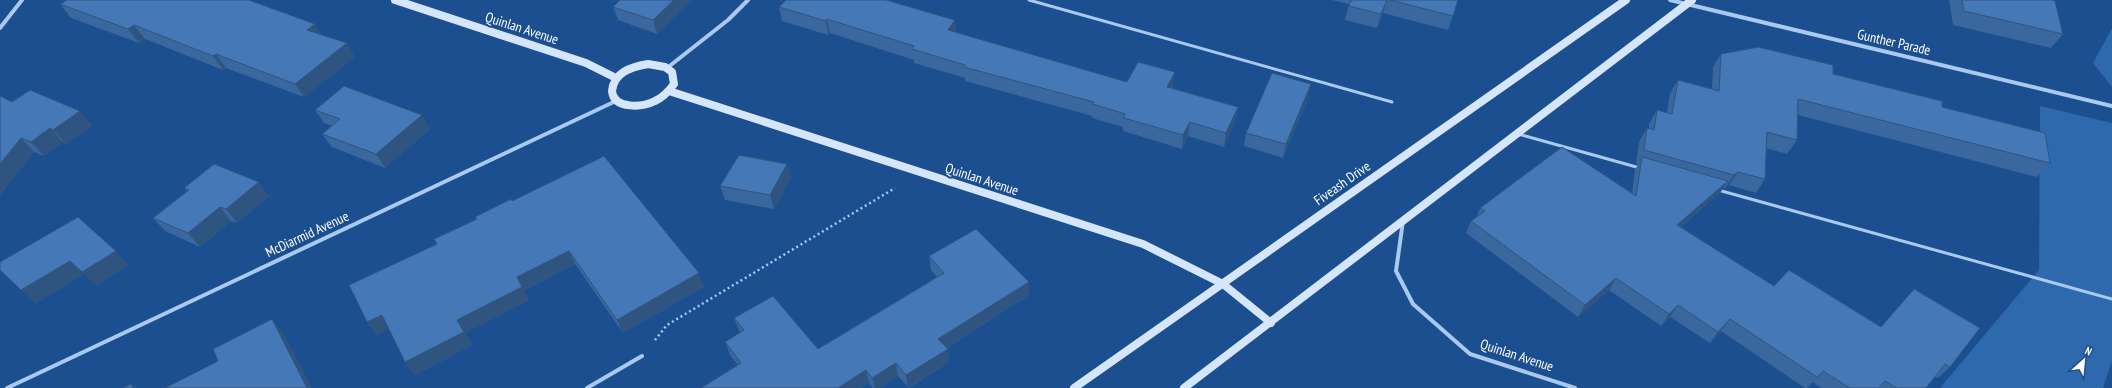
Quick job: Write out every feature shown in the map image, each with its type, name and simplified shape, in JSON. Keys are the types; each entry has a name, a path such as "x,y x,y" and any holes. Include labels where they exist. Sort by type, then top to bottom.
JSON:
{"main road":[{"name":"Quinlan Avenue","path":"395,0 586,63 616,78"},
{"name":"Fiveash Drive","path":"1074,388 1626,0"},
{"path":"1184,388 1689,2"},
{"path":"656,64 667,68 672,72 674,84 670,91 659,100 650,104 634,106 624,104 614,98 611,92 612,84 616,78 627,69 656,64"},
{"name":"Quinlan Avenue","path":"670,91 1144,244 1223,284 1271,323"}],"street":[{"path":"0,28 22,0"},
{"path":"667,68 728,20 748,0"},
{"name":"Gunther Parade","path":"1670,0 1689,2 2112,106"},
{"name":"McDiarmid Avenue","path":"7,388 618,100"},
{"name":"Quinlan Avenue","path":"1403,220 1396,271 1413,304 1470,354 1575,388"},
{"path":"587,388 642,356"}],"lane":[{"path":"1029,0 1392,102"},
{"path":"1518,134 1644,169"},
{"path":"1713,188 2112,299"}],"path":[{"path":"642,356 667,325 921,173"}],"shaded area":[{"path":"2112,28 2112,87 2093,63"},
{"path":"2040,106 2112,123 2112,361 2103,388 1940,388 2039,270"}],"building":[{"path":"67,0 249,0 315,24 307,30 347,43 295,84 216,54 213,56 134,25 128,29 60,4"},
{"path":"620,0 674,0 653,20 613,7"},
{"path":"786,0 886,0 955,20 948,30 1127,82 1138,62 1175,72 1167,87 1238,107 1226,133 1190,122 1183,135 1124,118 1125,114 1093,104 1094,102 964,67 965,65 912,49 914,46 827,19 826,21 779,7"},
{"path":"1351,0 1387,0 1381,14 1349,6"},
{"path":"1390,0 1458,0 1453,16"},
{"path":"1962,0 2055,1 2063,34 1964,11"},
{"path":"1758,47 1833,65 1833,74 1942,101 1942,107 2045,133 2050,163 1798,99 1797,140 1767,132 1765,179 1738,172 1734,175 1644,150 1647,128 1654,130 1657,110 1672,114 1678,80 1719,91 1721,54"},
{"path":"1272,73 1311,84 1286,144 1246,133"},
{"path":"344,86 422,115 376,154 322,134 340,119 315,110"},
{"path":"30,90 80,111 53,130 50,128 31,142 21,138 0,164 0,96 12,102"},
{"path":"1562,147 1636,196 1642,157 1728,181 1677,225 1774,286 1789,270 1881,327 1914,289 1980,328 1950,367 1945,364 1926,388 1897,388 1885,381 1879,388 1850,388 1823,371 1817,377 1730,319 1718,332 1678,305 1669,314 1616,278 1585,305 1471,221 1485,211 1480,208"},
{"path":"739,155 787,164 770,195 720,186"},
{"path":"604,156 699,273 617,320 569,251 517,277 522,287 457,320 464,332 405,362 382,315 367,322 349,285 437,244 434,239 477,219 475,217 511,199 512,201"},
{"path":"214,164 259,182 226,209 220,207 188,233 153,218 189,190 184,188"},
{"path":"78,217 116,251 82,272 70,261 21,290 0,270 0,262"},
{"path":"976,229 1029,282 938,339 948,349 906,375 896,363 872,378 866,370 838,388 701,388 741,363 725,342 744,330 734,318 773,296 818,349 944,273 929,256"},
{"path":"272,319 307,388 165,388 218,361 213,349"},
{"path":"131,384 133,388 123,388"}]}
